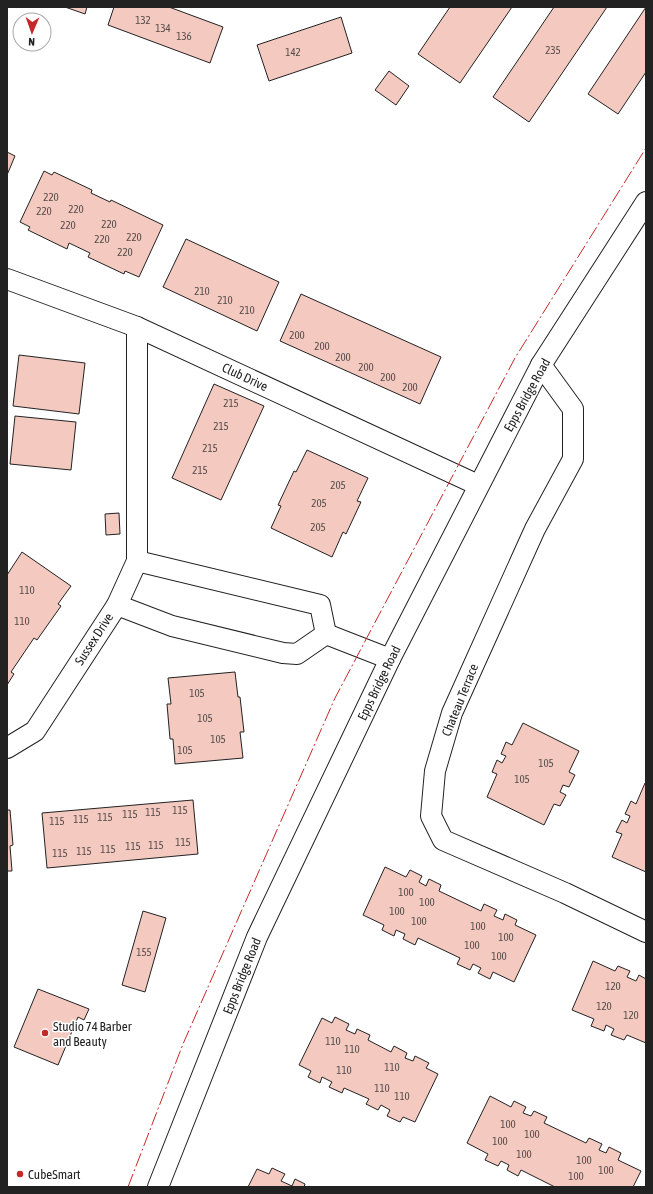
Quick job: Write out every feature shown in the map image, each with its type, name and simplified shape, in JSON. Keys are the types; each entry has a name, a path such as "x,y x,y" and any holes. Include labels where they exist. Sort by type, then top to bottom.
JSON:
{"street":[{"name":"Epps Bridge Road","path":"158,1187 257,938 390,659 478,485 541,365 646,202"},
{"name":"Club Drive","path":"7,279 138,327 478,485"},
{"path":"117,605 137,561 138,327"},
{"name":"Chateau Terrace","path":"541,365 572,408 573,459 535,529 452,713 435,771 431,816 443,840 565,893 646,932"},
{"path":"137,561 320,605 326,634 390,659"},
{"name":"Sussex Drive","path":"7,748 35,731 117,605 172,626 297,654 326,634"}],"building":[{"path":"65,7 87,7 85,14"},
{"path":"114,7 169,7 223,27 210,63 108,25"},
{"path":"450,7 512,7 460,83 418,54"},
{"path":"554,7 607,7 529,122 493,97"},
{"path":"646,7 646,72 618,114 588,94"},
{"path":"341,17 352,53 269,81 257,45"},
{"path":"389,71 409,86 396,105 375,90"},
{"path":"7,152 15,156 7,175"},
{"path":"44,171 52,175 54,172 92,190 91,193 110,202 111,200 163,225 139,277 125,271 124,274 88,257 90,253 69,243 67,249 28,230 30,227 20,222"},
{"path":"186,239 279,282 257,331 163,287"},
{"path":"301,294 441,357 420,404 280,341"},
{"path":"19,355 85,363 79,414 13,406"},
{"path":"214,384 264,406 221,500 172,478"},
{"path":"15,416 76,422 71,470 10,464"},
{"path":"307,450 368,478 357,501 361,502 346,534 343,532 332,557 271,528 281,506 278,505 294,471 296,472"},
{"path":"119,513 120,534 106,535 105,514"},
{"path":"22,552 71,586 58,604 61,606 37,640 34,638 11,672 14,674 7,685 7,575"},
{"path":"235,672 238,697 240,697 244,732 240,732 243,758 175,764 173,739 170,739 167,704 171,704 168,678"},
{"path":"523,723 579,751 569,772 575,775 569,787 563,785 560,792 566,795 560,806 554,804 544,825 487,797 497,774 492,772 497,760 502,763 506,756 501,754 506,742 512,745"},
{"path":"645,783 646,872 612,857 622,834 616,832 622,820 627,823 630,816 625,814 631,801 636,804"},
{"path":"193,800 198,854 47,868 42,813"},
{"path":"7,810 10,810 13,845 10,846 12,871 7,871"},
{"path":"385,867 406,877 410,870 422,876 419,882 426,886 429,879 441,885 439,891 481,911 484,904 497,910 494,916 503,920 505,914 517,920 515,925 536,935 514,982 493,972 490,979 478,973 481,968 473,964 470,970 457,964 460,958 418,938 415,945 403,939 405,934 396,930 394,936 382,930 384,925 363,915"},
{"path":"143,911 166,918 145,992 122,985"},
{"path":"593,961 615,971 618,966 630,971 627,977 636,981 639,975 646,979 646,1043 627,1035 624,1040 611,1035 614,1029 606,1025 604,1031 591,1026 594,1019 572,1010"},
{"name":"Studio 74 Barber and Beauty","path":"38,989 89,1009 84,1020 78,1017 58,1065 14,1047"},
{"path":"335,1017 349,1024 346,1030 355,1034 357,1029 370,1035 368,1040 391,1052 394,1046 407,1053 405,1058 413,1061 415,1056 429,1063 426,1068 438,1074 415,1122 403,1117 400,1122 387,1116 390,1110 381,1105 378,1110 366,1104 369,1099 344,1088 342,1093 329,1087 332,1082 322,1077 320,1083 308,1077 311,1071 299,1065 322,1018 332,1023"},
{"path":"490,1096 511,1107 514,1101 526,1107 523,1113 531,1116 534,1111 547,1117 544,1123 586,1143 589,1138 602,1144 599,1150 606,1153 609,1147 621,1153 618,1160 641,1171 633,1187 555,1187 521,1170 518,1176 507,1170 509,1165 501,1161 498,1166 485,1160 488,1154 467,1143"},
{"path":"272,1168 285,1174 281,1181 292,1186 295,1179 305,1184 304,1187 248,1187 257,1169 269,1174"}],"power":[{"path":"128,1187 183,1044 335,698 515,358 646,148"}],"place":[{"name":"Studio 74 Barber and Beauty","path":"45,1033"},
{"name":"CubeSmart","path":"20,1174"}]}
